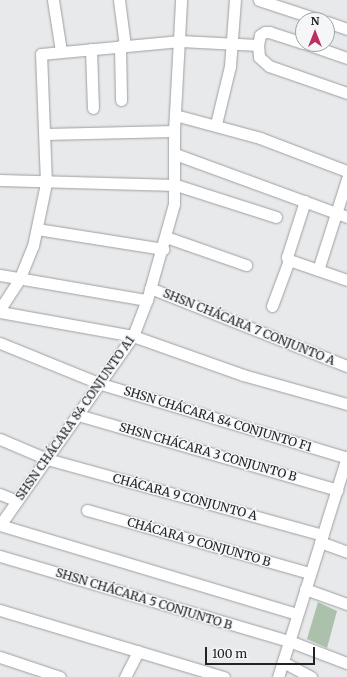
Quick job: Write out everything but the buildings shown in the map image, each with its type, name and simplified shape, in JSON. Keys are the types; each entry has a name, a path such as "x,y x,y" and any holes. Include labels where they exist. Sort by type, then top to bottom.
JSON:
{"street":[{"path":"54,0 62,51"},
{"path":"119,0 122,46 121,100"},
{"name":"SHSN CHÁCARA 84 CONJUNTO A1","path":"0,525 101,384 133,336 147,300 173,213 176,185 174,131 181,0"},
{"path":"216,124 227,82 235,0"},
{"path":"259,0 296,12"},
{"path":"335,25 347,29"},
{"path":"295,40 270,32 260,36 258,45 259,57 264,64 347,93"},
{"path":"258,45 180,41 41,54 46,183 33,246 19,280 0,310 133,336 243,375 347,404"},
{"path":"92,49 93,108"},
{"path":"330,52 347,58"},
{"path":"175,115 216,124 347,171"},
{"path":"45,134 174,131"},
{"path":"175,154 342,214"},
{"path":"318,270 342,214 347,179"},
{"path":"0,180 46,183 176,185 276,217"},
{"path":"272,306 289,260 287,251 305,201"},
{"path":"37,230 163,249"},
{"path":"166,238 246,265"},
{"path":"289,260 347,280"},
{"path":"0,275 19,280 147,300"},
{"name":"SHSN CHÁCARA 7 CONJUNTO A","path":"150,288 347,366"},
{"name":"SHSN CHÁCARA 84 CONJUNTO F1","path":"0,344 101,384 347,458"},
{"name":"SHSN CHÁCARA 3 CONJUNTO B","path":"78,415 337,490"},
{"name":"CHÁCARA 9 CONJUNTO A","path":"0,439 47,459 322,538 347,552"},
{"path":"278,677 347,458"},
{"path":"0,494 17,501"},
{"name":"CHÁCARA 9 CONJUNTO B","path":"87,510 310,573"},
{"path":"0,525 298,614"},
{"name":"SHSN CHÁCARA 5 CONJUNTO B","path":"0,556 289,641 347,663"},
{"path":"305,590 347,604"},
{"path":"0,610 224,677"},
{"path":"125,677 138,651"},
{"path":"0,657 60,677"},
{"path":"283,662 311,677"}],"green space":[{"path":"318,602 337,611 327,648 307,639"}]}
